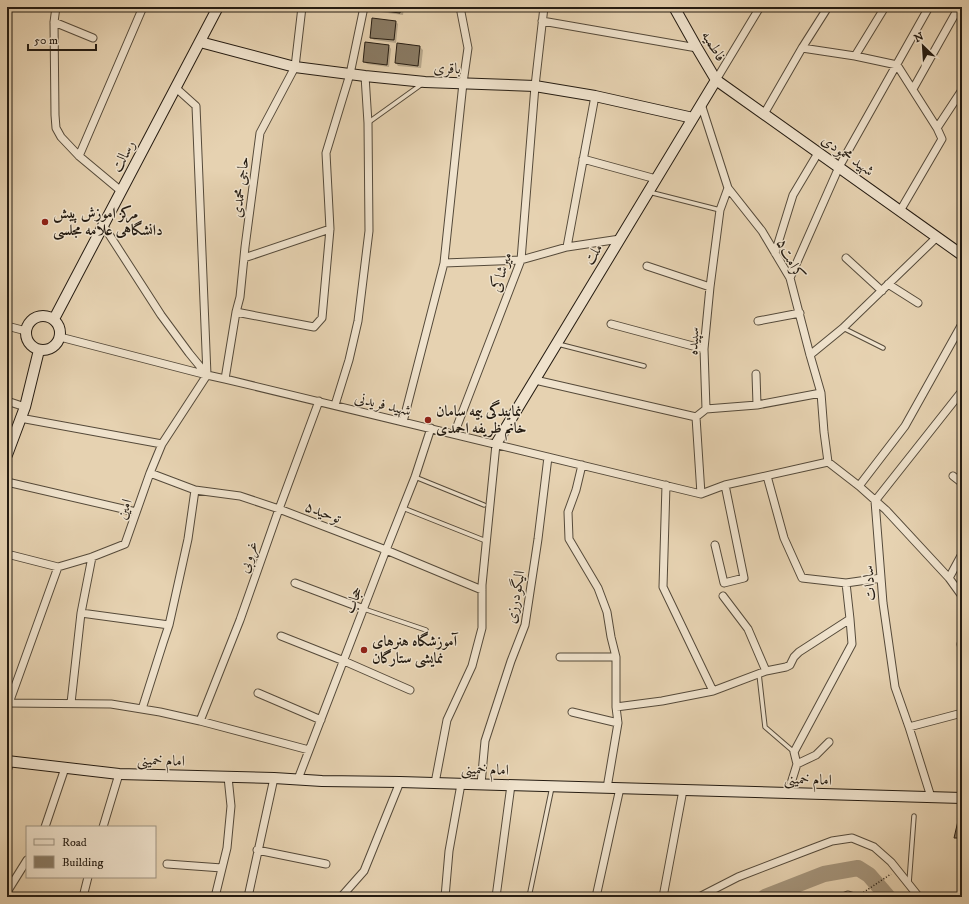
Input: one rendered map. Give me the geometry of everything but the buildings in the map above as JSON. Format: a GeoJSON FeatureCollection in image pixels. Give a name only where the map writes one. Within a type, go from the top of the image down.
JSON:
{"type":"FeatureCollection","features":[{"type":"Feature","properties":{"kind":"street"},"geometry":{"type":"LineString","coordinates":[[56,7],[54,22],[56,128],[61,137],[79,156],[121,191]]}},
{"type":"Feature","properties":{"kind":"street"},"geometry":{"type":"LineString","coordinates":[[79,156],[143,7]]}},
{"type":"Feature","properties":{"kind":"street","name":"رسالت"},"geometry":{"type":"LineString","coordinates":[[54,320],[218,7]]}},
{"type":"Feature","properties":{"kind":"street","name":"حاجی محمدی"},"geometry":{"type":"LineString","coordinates":[[225,379],[236,312],[240,297],[260,133],[295,67],[302,7]]}},
{"type":"Feature","properties":{"kind":"street"},"geometry":{"type":"LineString","coordinates":[[236,312],[314,326],[322,318],[330,229],[326,153],[350,74],[364,7]]}},
{"type":"Feature","properties":{"kind":"street"},"geometry":{"type":"LineString","coordinates":[[403,422],[444,264],[468,48],[460,7]]}},
{"type":"Feature","properties":{"kind":"street","name":"میرشاکی"},"geometry":{"type":"LineString","coordinates":[[454,434],[521,260],[535,86],[544,7]]}},
{"type":"Feature","properties":{"kind":"street","name":"فاطمیه"},"geometry":{"type":"LineString","coordinates":[[674,7],[696,48],[716,80]]}},
{"type":"Feature","properties":{"kind":"street"},"geometry":{"type":"LineString","coordinates":[[716,80],[760,7]]}},
{"type":"Feature","properties":{"kind":"street"},"geometry":{"type":"LineString","coordinates":[[764,114],[802,48],[828,7]]}},
{"type":"Feature","properties":{"kind":"street"},"geometry":{"type":"LineString","coordinates":[[855,56],[885,7]]}},
{"type":"Feature","properties":{"kind":"street"},"geometry":{"type":"LineString","coordinates":[[790,278],[839,167],[929,7]]}},
{"type":"Feature","properties":{"kind":"street"},"geometry":{"type":"LineString","coordinates":[[913,89],[959,7]]}},
{"type":"Feature","properties":{"kind":"street"},"geometry":{"type":"LineString","coordinates":[[542,21],[696,48]]}},
{"type":"Feature","properties":{"kind":"street"},"geometry":{"type":"LineString","coordinates":[[54,22],[93,38]]}},
{"type":"Feature","properties":{"kind":"street","name":"باقری"},"geometry":{"type":"LineString","coordinates":[[200,42],[295,67],[425,82],[535,86],[595,96],[693,118]]}},
{"type":"Feature","properties":{"kind":"street"},"geometry":{"type":"LineString","coordinates":[[802,48],[855,56],[896,65],[937,128],[942,139],[900,211]]}},
{"type":"Feature","properties":{"kind":"street"},"geometry":{"type":"LineString","coordinates":[[335,405],[349,360],[358,321],[369,231],[368,123],[365,76]]}},
{"type":"Feature","properties":{"kind":"street","name":"ملت"},"geometry":{"type":"LineString","coordinates":[[496,444],[716,80]]}},
{"type":"Feature","properties":{"kind":"street","name":"شهید محمودی"},"geometry":{"type":"LineString","coordinates":[[716,80],[962,255]]}},
{"type":"Feature","properties":{"kind":"street"},"geometry":{"type":"LineString","coordinates":[[176,88],[196,106],[207,375]]}},
{"type":"Feature","properties":{"kind":"street"},"geometry":{"type":"LineString","coordinates":[[937,128],[962,90]]}},
{"type":"Feature","properties":{"kind":"street"},"geometry":{"type":"LineString","coordinates":[[566,247],[595,96]]}},
{"type":"Feature","properties":{"kind":"street","name":"کرامت۵"},"geometry":{"type":"LineString","coordinates":[[701,104],[728,188],[762,231],[790,278],[821,394],[828,462]]}},
{"type":"Feature","properties":{"kind":"street"},"geometry":{"type":"LineString","coordinates":[[775,253],[793,195],[818,152]]}},
{"type":"Feature","properties":{"kind":"street"},"geometry":{"type":"LineString","coordinates":[[583,159],[656,179]]}},
{"type":"Feature","properties":{"kind":"street","name":"سپیده"},"geometry":{"type":"LineString","coordinates":[[706,409],[704,349],[710,286],[720,210],[728,188]]}},
{"type":"Feature","properties":{"kind":"street"},"geometry":{"type":"LineString","coordinates":[[103,225],[161,315],[188,353],[207,375]]}},
{"type":"Feature","properties":{"kind":"street"},"geometry":{"type":"LineString","coordinates":[[244,258],[330,229]]}},
{"type":"Feature","properties":{"kind":"street"},"geometry":{"type":"LineString","coordinates":[[810,355],[843,328],[937,237]]}},
{"type":"Feature","properties":{"kind":"street"},"geometry":{"type":"LineString","coordinates":[[444,264],[521,260],[566,247],[620,239]]}},
{"type":"Feature","properties":{"kind":"street"},"geometry":{"type":"LineString","coordinates":[[846,258],[882,291]]}},
{"type":"Feature","properties":{"kind":"street"},"geometry":{"type":"LineString","coordinates":[[647,266],[710,286]]}},
{"type":"Feature","properties":{"kind":"street"},"geometry":{"type":"LineString","coordinates":[[888,284],[918,303]]}},
{"type":"Feature","properties":{"kind":"street"},"geometry":{"type":"LineString","coordinates":[[758,321],[800,313]]}},
{"type":"Feature","properties":{"kind":"street"},"geometry":{"type":"LineString","coordinates":[[42,316],[54,320],[59,327],[60,337],[58,342],[50,349],[45,350],[39,350],[30,345],[27,341],[26,331],[31,320],[42,316]]}},
{"type":"Feature","properties":{"kind":"street"},"geometry":{"type":"LineString","coordinates":[[612,324],[704,349]]}},
{"type":"Feature","properties":{"kind":"street"},"geometry":{"type":"LineString","coordinates":[[859,486],[905,426],[962,324]]}},
{"type":"Feature","properties":{"kind":"street"},"geometry":{"type":"LineString","coordinates":[[7,326],[26,331]]}},
{"type":"Feature","properties":{"kind":"street","name":"شهید فریدنی"},"geometry":{"type":"LineString","coordinates":[[60,337],[207,375],[701,494]]}},
{"type":"Feature","properties":{"kind":"street"},"geometry":{"type":"LineString","coordinates":[[7,455],[25,407],[39,350]]}},
{"type":"Feature","properties":{"kind":"street"},"geometry":{"type":"LineString","coordinates":[[756,374],[757,405]]}},
{"type":"Feature","properties":{"kind":"street","name":"امین"},"geometry":{"type":"LineString","coordinates":[[58,567],[92,557],[126,544],[150,473],[162,444],[207,375]]}},
{"type":"Feature","properties":{"kind":"street"},"geometry":{"type":"LineString","coordinates":[[535,380],[696,417]]}},
{"type":"Feature","properties":{"kind":"street"},"geometry":{"type":"LineString","coordinates":[[875,501],[962,391]]}},
{"type":"Feature","properties":{"kind":"street"},"geometry":{"type":"LineString","coordinates":[[696,417],[706,409],[757,405],[821,394]]}},
{"type":"Feature","properties":{"kind":"street"},"geometry":{"type":"LineString","coordinates":[[7,401],[25,407]]}},
{"type":"Feature","properties":{"kind":"street","name":"غروبی"},"geometry":{"type":"LineString","coordinates":[[200,721],[240,620],[319,401]]}},
{"type":"Feature","properties":{"kind":"street"},"geometry":{"type":"LineString","coordinates":[[696,417],[701,494],[725,485],[828,462],[859,486],[886,510],[949,578],[962,596]]}},
{"type":"Feature","properties":{"kind":"street"},"geometry":{"type":"LineString","coordinates":[[20,418],[162,444]]}},
{"type":"Feature","properties":{"kind":"street","name":"حجاب"},"geometry":{"type":"LineString","coordinates":[[298,780],[415,477],[430,428]]}},
{"type":"Feature","properties":{"kind":"street"},"geometry":{"type":"LineString","coordinates":[[435,783],[447,720],[472,666],[482,628],[482,590],[496,444]]}},
{"type":"Feature","properties":{"kind":"street","name":"الیگودرزی"},"geometry":{"type":"LineString","coordinates":[[481,784],[485,741],[511,661],[526,624],[548,457]]}},
{"type":"Feature","properties":{"kind":"street"},"geometry":{"type":"LineString","coordinates":[[582,465],[576,490],[568,512],[569,538],[598,588],[608,612],[611,637],[616,657],[616,707],[618,723],[607,788]]}},
{"type":"Feature","properties":{"kind":"street","name":"توحید۵"},"geometry":{"type":"LineString","coordinates":[[150,473],[195,490],[240,496],[279,509],[386,550],[482,590]]}},
{"type":"Feature","properties":{"kind":"street"},"geometry":{"type":"LineString","coordinates":[[767,476],[784,538],[802,578],[846,583],[881,578]]}},
{"type":"Feature","properties":{"kind":"street"},"geometry":{"type":"LineString","coordinates":[[953,476],[962,483]]}},
{"type":"Feature","properties":{"kind":"street"},"geometry":{"type":"LineString","coordinates":[[7,482],[136,512]]}},
{"type":"Feature","properties":{"kind":"street"},"geometry":{"type":"LineString","coordinates":[[666,485],[663,587],[713,691]]}},
{"type":"Feature","properties":{"kind":"street"},"geometry":{"type":"LineString","coordinates":[[715,545],[724,583],[744,578],[725,485]]}},
{"type":"Feature","properties":{"kind":"street"},"geometry":{"type":"LineString","coordinates":[[142,709],[169,625],[188,539],[195,490]]}},
{"type":"Feature","properties":{"kind":"street","name":"سادات"},"geometry":{"type":"LineString","coordinates":[[875,501],[881,578],[895,687],[931,797]]}},
{"type":"Feature","properties":{"kind":"street"},"geometry":{"type":"LineString","coordinates":[[7,554],[58,567],[8,703],[111,704],[160,712],[200,721],[310,750]]}},
{"type":"Feature","properties":{"kind":"street"},"geometry":{"type":"LineString","coordinates":[[949,578],[962,554]]}},
{"type":"Feature","properties":{"kind":"street"},"geometry":{"type":"LineString","coordinates":[[71,703],[81,612],[92,557]]}},
{"type":"Feature","properties":{"kind":"street"},"geometry":{"type":"LineString","coordinates":[[295,583],[364,609]]}},
{"type":"Feature","properties":{"kind":"street"},"geometry":{"type":"LineString","coordinates":[[788,793],[797,764],[794,752],[852,644],[846,583]]}},
{"type":"Feature","properties":{"kind":"street"},"geometry":{"type":"LineString","coordinates":[[723,596],[748,629],[766,671]]}},
{"type":"Feature","properties":{"kind":"street"},"geometry":{"type":"LineString","coordinates":[[81,612],[169,625]]}},
{"type":"Feature","properties":{"kind":"street"},"geometry":{"type":"LineString","coordinates":[[616,707],[662,701],[713,691],[766,671],[786,667],[790,665],[794,657],[799,652],[850,619]]}},
{"type":"Feature","properties":{"kind":"street"},"geometry":{"type":"LineString","coordinates":[[281,636],[344,661],[410,690]]}},
{"type":"Feature","properties":{"kind":"street"},"geometry":{"type":"LineString","coordinates":[[962,644],[962,649]]}},
{"type":"Feature","properties":{"kind":"street"},"geometry":{"type":"LineString","coordinates":[[560,657],[616,657]]}},
{"type":"Feature","properties":{"kind":"street"},"geometry":{"type":"LineString","coordinates":[[258,693],[321,720]]}},
{"type":"Feature","properties":{"kind":"street"},"geometry":{"type":"LineString","coordinates":[[572,712],[618,723]]}},
{"type":"Feature","properties":{"kind":"street"},"geometry":{"type":"LineString","coordinates":[[909,727],[962,713]]}},
{"type":"Feature","properties":{"kind":"street"},"geometry":{"type":"LineString","coordinates":[[797,764],[816,756],[828,742]]}},
{"type":"Feature","properties":{"kind":"street","name":"امام خمینی"},"geometry":{"type":"LineString","coordinates":[[8,765],[65,768],[119,774],[274,778],[322,781],[481,784],[962,798]]}},
{"type":"Feature","properties":{"kind":"street"},"geometry":{"type":"LineString","coordinates":[[45,826],[65,768]]}},
{"type":"Feature","properties":{"kind":"street"},"geometry":{"type":"LineString","coordinates":[[103,826],[119,774]]}},
{"type":"Feature","properties":{"kind":"street"},"geometry":{"type":"LineString","coordinates":[[215,897],[227,848],[231,806],[228,777]]}},
{"type":"Feature","properties":{"kind":"street"},"geometry":{"type":"LineString","coordinates":[[248,897],[257,850],[274,778]]}},
{"type":"Feature","properties":{"kind":"street"},"geometry":{"type":"LineString","coordinates":[[341,897],[364,871],[400,782]]}},
{"type":"Feature","properties":{"kind":"street"},"geometry":{"type":"LineString","coordinates":[[446,897],[449,851],[461,784]]}},
{"type":"Feature","properties":{"kind":"street"},"geometry":{"type":"LineString","coordinates":[[496,897],[511,785]]}},
{"type":"Feature","properties":{"kind":"street"},"geometry":{"type":"LineString","coordinates":[[596,897],[620,788]]}},
{"type":"Feature","properties":{"kind":"street"},"geometry":{"type":"LineString","coordinates":[[663,897],[683,790]]}},
{"type":"Feature","properties":{"kind":"street"},"geometry":{"type":"LineString","coordinates":[[699,897],[738,877],[832,841],[852,838],[874,847],[891,862],[919,897]]}},
{"type":"Feature","properties":{"kind":"street"},"geometry":{"type":"LineString","coordinates":[[257,850],[326,864]]}},
{"type":"Feature","properties":{"kind":"street"},"geometry":{"type":"LineString","coordinates":[[7,892],[26,862]]}},
{"type":"Feature","properties":{"kind":"street"},"geometry":{"type":"LineString","coordinates":[[167,864],[222,868]]}},
{"type":"Feature","properties":{"kind":"street"},"geometry":{"type":"LineString","coordinates":[[83,897],[88,878]]}},
{"type":"Feature","properties":{"kind":"street"},"geometry":{"type":"LineString","coordinates":[[7,895],[12,897]]}},
{"type":"Feature","properties":{"kind":"street"},"geometry":{"type":"LineString","coordinates":[[843,897],[848,895],[855,897]]}},
{"type":"Feature","properties":{"kind":"lane"},"geometry":{"type":"LineString","coordinates":[[368,123],[425,82]]}},
{"type":"Feature","properties":{"kind":"lane"},"geometry":{"type":"LineString","coordinates":[[648,192],[720,210]]}},
{"type":"Feature","properties":{"kind":"lane"},"geometry":{"type":"LineString","coordinates":[[843,328],[882,348]]}},
{"type":"Feature","properties":{"kind":"lane"},"geometry":{"type":"LineString","coordinates":[[557,344],[644,366]]}},
{"type":"Feature","properties":{"kind":"lane"},"geometry":{"type":"LineString","coordinates":[[415,477],[484,504]]}},
{"type":"Feature","properties":{"kind":"lane"},"geometry":{"type":"LineString","coordinates":[[403,508],[486,541]]}},
{"type":"Feature","properties":{"kind":"lane"},"geometry":{"type":"LineString","coordinates":[[364,609],[426,630]]}},
{"type":"Feature","properties":{"kind":"lane"},"geometry":{"type":"LineString","coordinates":[[759,674],[765,727],[794,752]]}},
{"type":"Feature","properties":{"kind":"lane"},"geometry":{"type":"LineString","coordinates":[[529,897],[552,786]]}},
{"type":"Feature","properties":{"kind":"lane"},"geometry":{"type":"LineString","coordinates":[[909,886],[914,816]]}},
{"type":"Feature","properties":{"kind":"path"},"geometry":{"type":"LineString","coordinates":[[855,897],[897,870]]}},
{"type":"Feature","properties":{"kind":"waterway"},"geometry":{"type":"LineString","coordinates":[[765,897],[824,874],[858,868],[869,875],[888,897]]}},
{"type":"Feature","properties":{"kind":"place","name":"مرکز اموزش پیش دانشگاهی علامه مجلسی"},"geometry":{"type":"Point","coordinates":[45,222]}},
{"type":"Feature","properties":{"kind":"place","name":"نمایندگی بیمه سامان خانم ظریفه احمدی"},"geometry":{"type":"Point","coordinates":[428,420]}},
{"type":"Feature","properties":{"kind":"place","name":"آموزشگاه هنرهای نمایشی ستارگان"},"geometry":{"type":"Point","coordinates":[364,650]}}]}
